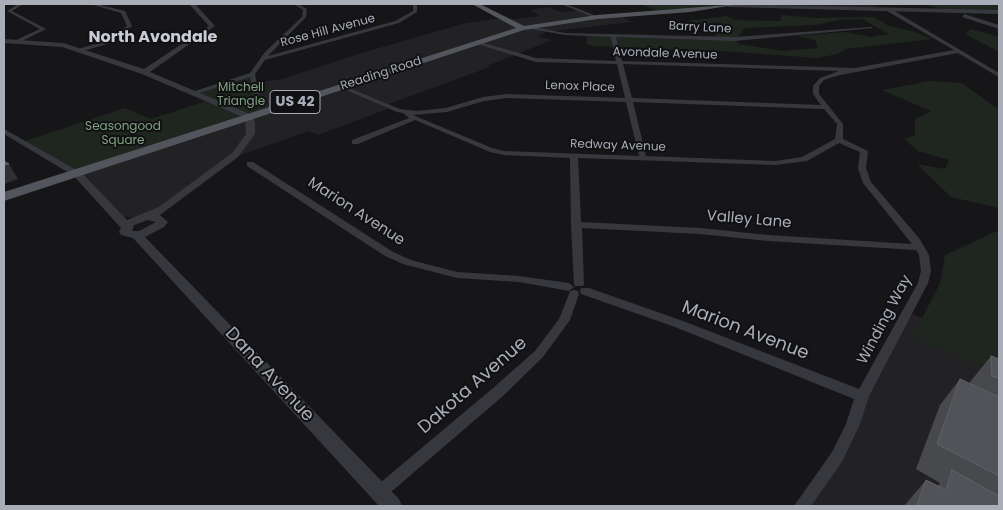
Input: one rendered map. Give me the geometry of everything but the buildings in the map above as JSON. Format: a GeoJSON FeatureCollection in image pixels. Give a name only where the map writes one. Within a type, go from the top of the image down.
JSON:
{"type":"FeatureCollection","features":[{"type":"Feature","properties":{"kind":"main road"},"geometry":{"type":"LineString","coordinates":[[475,4],[525,28]]}},
{"type":"Feature","properties":{"kind":"main road","name":"Reading Road"},"geometry":{"type":"LineString","coordinates":[[4,197],[525,28],[597,17],[738,4]]}},
{"type":"Feature","properties":{"kind":"street"},"geometry":{"type":"LineString","coordinates":[[15,4],[21,4]]}},
{"type":"Feature","properties":{"kind":"street"},"geometry":{"type":"LineString","coordinates":[[18,41],[44,29],[9,11],[21,4]]}},
{"type":"Feature","properties":{"kind":"street"},"geometry":{"type":"LineString","coordinates":[[80,50],[105,43],[130,26],[123,12],[92,4]]}},
{"type":"Feature","properties":{"kind":"street"},"geometry":{"type":"LineString","coordinates":[[145,72],[212,26],[192,4]]}},
{"type":"Feature","properties":{"kind":"street"},"geometry":{"type":"LineString","coordinates":[[194,93],[252,74],[267,53],[304,17],[304,10],[296,4]]}},
{"type":"Feature","properties":{"kind":"street","name":"Rose Hill Avenue"},"geometry":{"type":"LineString","coordinates":[[265,58],[397,22],[414,12],[415,4]]}},
{"type":"Feature","properties":{"kind":"street"},"geometry":{"type":"LineString","coordinates":[[563,4],[597,17]]}},
{"type":"Feature","properties":{"kind":"street"},"geometry":{"type":"LineString","coordinates":[[924,4],[966,14],[999,27]]}},
{"type":"Feature","properties":{"kind":"street"},"geometry":{"type":"LineString","coordinates":[[729,6],[948,11]]}},
{"type":"Feature","properties":{"kind":"street"},"geometry":{"type":"LineString","coordinates":[[889,10],[999,75]]}},
{"type":"Feature","properties":{"kind":"street"},"geometry":{"type":"LineString","coordinates":[[966,14],[998,12]]}},
{"type":"Feature","properties":{"kind":"street","name":"Barry Lane"},"geometry":{"type":"LineString","coordinates":[[525,28],[556,34],[755,39],[785,34],[871,28]]}},
{"type":"Feature","properties":{"kind":"street"},"geometry":{"type":"LineString","coordinates":[[613,36],[643,158]]}},
{"type":"Feature","properties":{"kind":"street"},"geometry":{"type":"LineString","coordinates":[[4,41],[58,44],[80,50],[145,72],[249,117],[252,123],[250,134],[241,149],[161,213],[143,218],[126,226],[77,174],[4,132]]}},
{"type":"Feature","properties":{"kind":"street","name":"Avondale Avenue"},"geometry":{"type":"LineString","coordinates":[[477,43],[536,60],[855,70]]}},
{"type":"Feature","properties":{"kind":"street"},"geometry":{"type":"LineString","coordinates":[[839,140],[840,124],[824,107],[816,94],[818,82],[832,74],[959,52]]}},
{"type":"Feature","properties":{"kind":"street"},"geometry":{"type":"LineString","coordinates":[[252,74],[260,105]]}},
{"type":"Feature","properties":{"kind":"street","name":"Lenox Place"},"geometry":{"type":"LineString","coordinates":[[342,87],[399,111],[438,112],[458,108],[483,99],[507,96],[824,107]]}},
{"type":"Feature","properties":{"kind":"street","name":"Redway Avenue"},"geometry":{"type":"LineString","coordinates":[[399,111],[497,152],[781,163],[804,159],[839,140]]}},
{"type":"Feature","properties":{"kind":"street"},"geometry":{"type":"LineString","coordinates":[[355,142],[415,118]]}},
{"type":"Feature","properties":{"kind":"street","name":"Winding Way"},"geometry":{"type":"LineString","coordinates":[[802,506],[837,457],[853,424],[862,396],[923,282],[926,263],[919,247],[867,182],[862,168],[864,151],[839,140]]}},
{"type":"Feature","properties":{"kind":"street","name":"Dakota Avenue"},"geometry":{"type":"LineString","coordinates":[[386,499],[540,354],[564,320],[577,289],[574,156]]}},
{"type":"Feature","properties":{"kind":"street","name":"Marion Avenue"},"geometry":{"type":"LineString","coordinates":[[250,164],[389,254],[407,262],[457,275],[519,279],[577,289],[679,324],[862,396]]}},
{"type":"Feature","properties":{"kind":"street"},"geometry":{"type":"LineString","coordinates":[[145,237],[162,222],[161,213]]}},
{"type":"Feature","properties":{"kind":"street"},"geometry":{"type":"LineString","coordinates":[[118,216],[143,218]]}},
{"type":"Feature","properties":{"kind":"street","name":"Valley Lane"},"geometry":{"type":"LineString","coordinates":[[576,225],[700,230],[768,238],[919,247]]}},
{"type":"Feature","properties":{"kind":"street","name":"Dana Avenue"},"geometry":{"type":"LineString","coordinates":[[126,226],[124,232],[145,237],[386,499]]}},
{"type":"Feature","properties":{"kind":"shaded area"},"geometry":{"type":"Polygon","coordinates":[[[875,4],[878,8],[745,5],[875,4]]]}},
{"type":"Feature","properties":{"kind":"shaded area"},"geometry":{"type":"Polygon","coordinates":[[[547,7],[561,12],[579,10],[597,17],[619,14],[632,22],[546,32],[538,36],[552,40],[487,66],[490,67],[386,105],[390,108],[318,135],[309,131],[232,158],[163,209],[139,218],[118,216],[77,174],[255,83],[282,79],[365,52],[466,23],[540,16],[530,10],[547,7]]]}},
{"type":"Feature","properties":{"kind":"shaded area"},"geometry":{"type":"Polygon","coordinates":[[[907,312],[999,346],[999,506],[802,506],[815,492],[907,312]]]}},
{"type":"Feature","properties":{"kind":"green space"},"geometry":{"type":"Polygon","coordinates":[[[640,4],[738,4],[662,12],[640,4]]]}},
{"type":"Feature","properties":{"kind":"green space"},"geometry":{"type":"Polygon","coordinates":[[[924,4],[999,4],[999,12],[948,11],[924,4]]]}},
{"type":"Feature","properties":{"kind":"green space"},"geometry":{"type":"Polygon","coordinates":[[[781,15],[817,18],[874,17],[889,26],[916,32],[932,39],[846,49],[837,54],[818,58],[721,51],[595,46],[587,44],[587,36],[703,40],[716,35],[717,29],[686,21],[727,16],[735,20],[781,21],[781,15]],[[862,19],[839,20],[815,25],[745,28],[736,39],[738,44],[784,51],[818,48],[815,40],[798,36],[845,32],[871,37],[889,34],[862,19]]]}},
{"type":"Feature","properties":{"kind":"green space"},"geometry":{"type":"Polygon","coordinates":[[[971,29],[999,37],[999,52],[965,34],[971,29]]]}},
{"type":"Feature","properties":{"kind":"green space","name":"Seasongood Square"},"geometry":{"type":"Polygon","coordinates":[[[252,74],[259,105],[249,117],[77,174],[22,142],[125,108],[151,119],[209,100],[194,93],[252,74]]]}},
{"type":"Feature","properties":{"kind":"green space"},"geometry":{"type":"Polygon","coordinates":[[[930,81],[962,83],[999,110],[999,208],[951,197],[917,164],[945,169],[949,160],[918,151],[904,139],[915,135],[915,119],[931,111],[882,90],[930,81]]]}},
{"type":"Feature","properties":{"kind":"green space"},"geometry":{"type":"Polygon","coordinates":[[[999,230],[999,372],[912,338],[940,283],[945,255],[999,230]]]}},
{"type":"Feature","properties":{"kind":"district","name":"North Avondale"},"geometry":{"type":"Point","coordinates":[153,38]}},
{"type":"Feature","properties":{"kind":"park label","name":"Mitchell Triangle"},"geometry":{"type":"Point","coordinates":[241,95]}}]}
